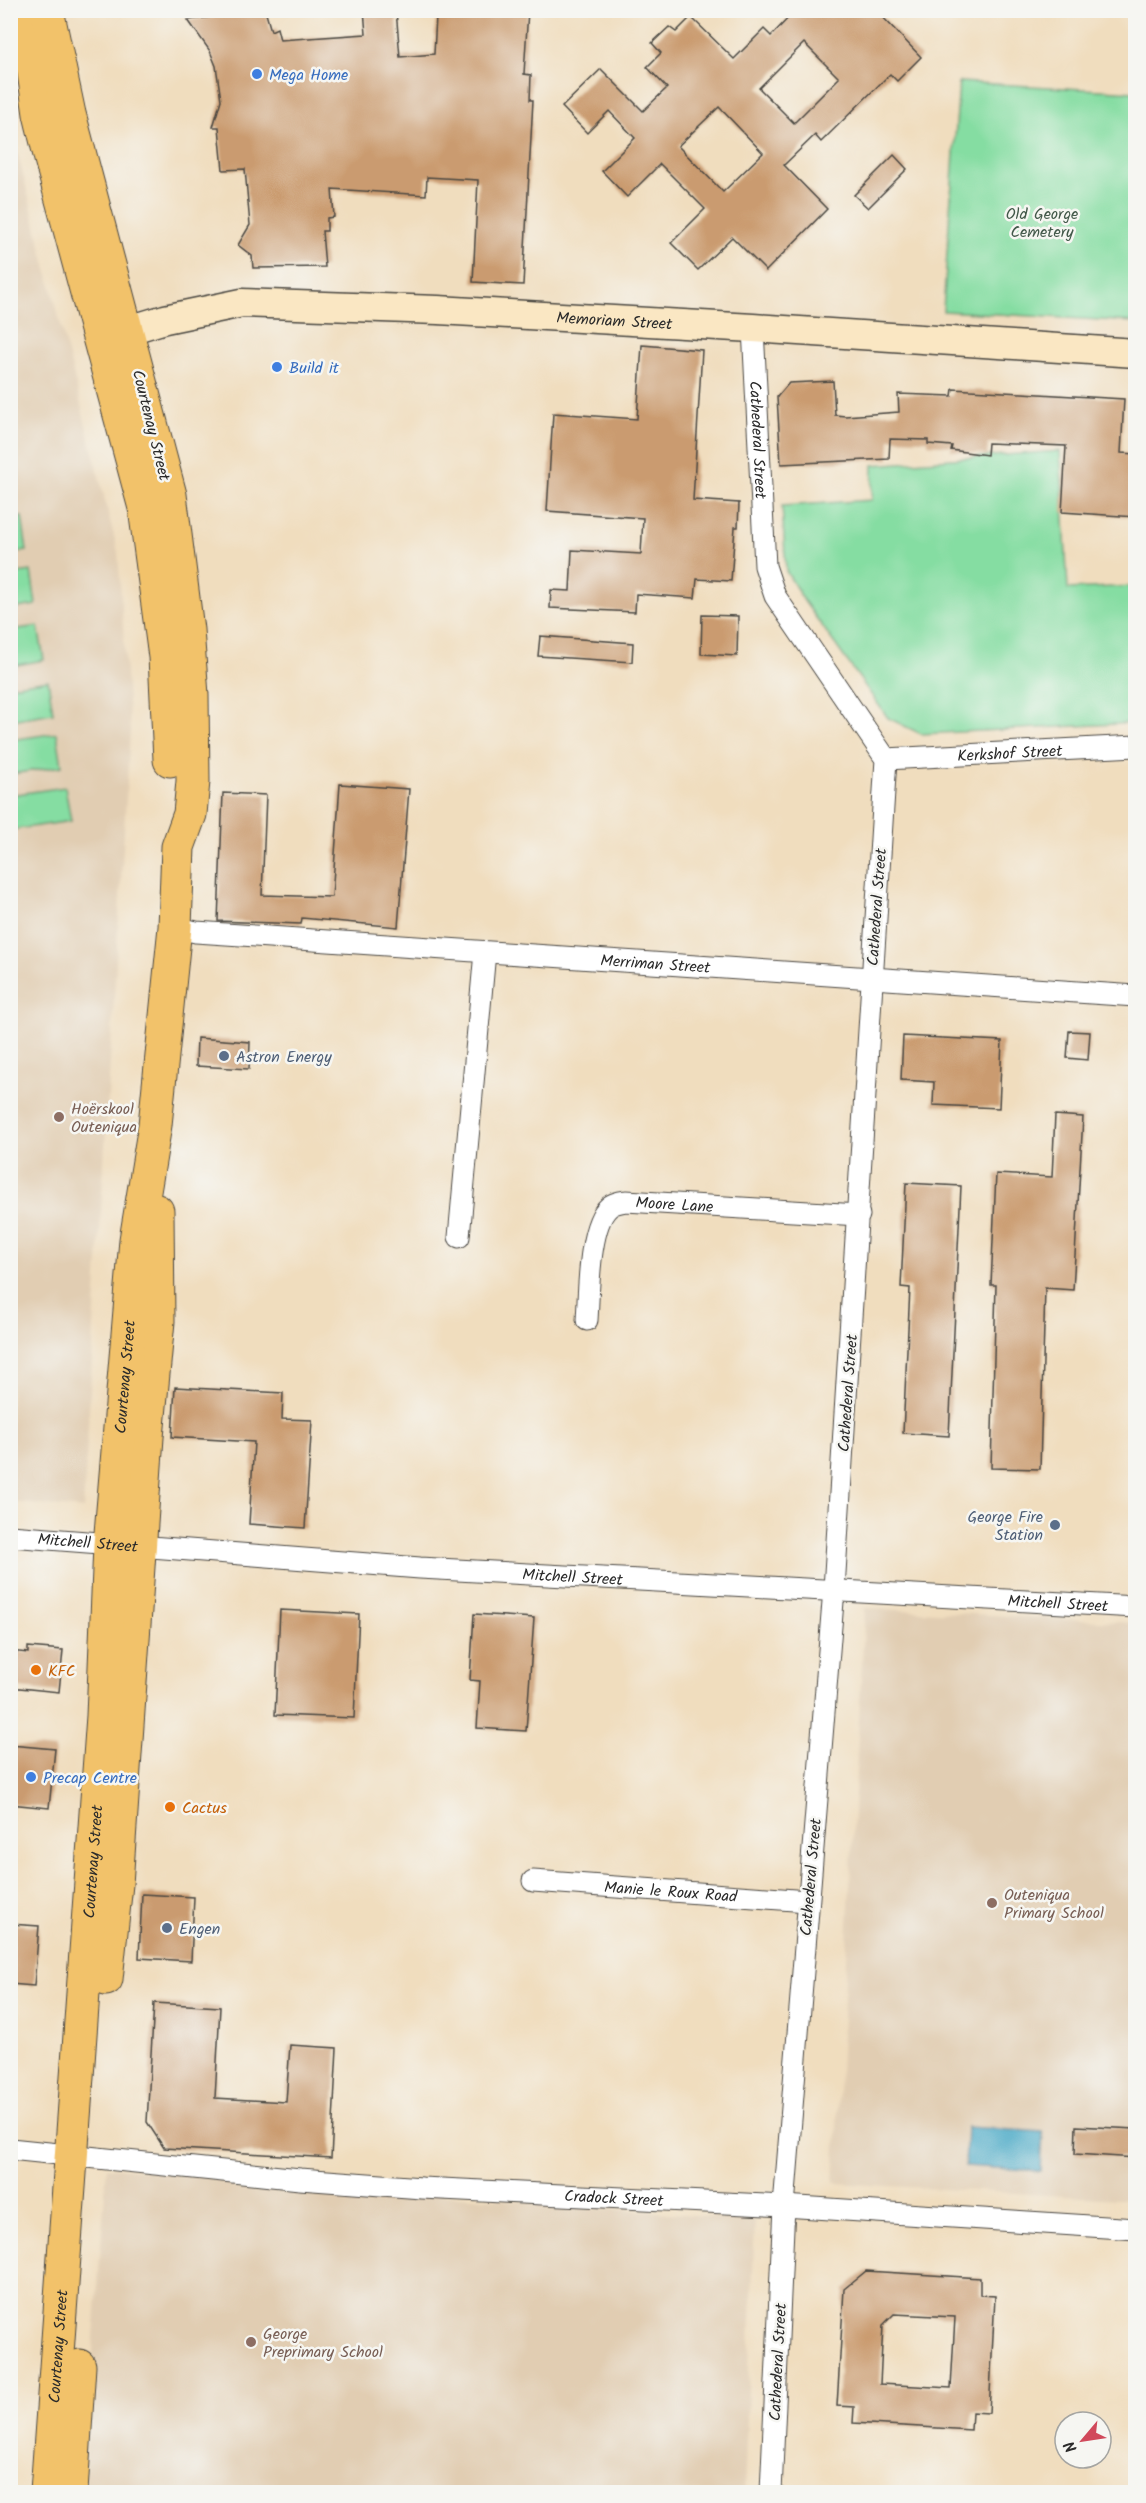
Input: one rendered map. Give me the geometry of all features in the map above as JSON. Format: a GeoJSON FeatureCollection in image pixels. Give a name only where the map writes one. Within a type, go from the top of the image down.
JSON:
{"type":"FeatureCollection","features":[{"type":"Feature","properties":{"kind":"highway","name":"Courtenay Street"},"geometry":{"type":"LineString","coordinates":[[25,10],[40,114],[51,159],[113,335]]}},
{"type":"Feature","properties":{"kind":"highway","name":"Courtenay Street"},"geometry":{"type":"LineString","coordinates":[[48,10],[113,335],[152,548],[168,698],[170,820],[178,847],[175,927],[155,1125],[158,1321],[124,1545],[103,1716],[81,2158],[71,2493]]}},
{"type":"Feature","properties":{"kind":"highway","name":"Courtenay Street"},"geometry":{"type":"LineString","coordinates":[[47,2493],[81,2158]]}},
{"type":"Feature","properties":{"kind":"street","name":"Memoriam Street"},"geometry":{"type":"LineString","coordinates":[[113,335],[165,319],[242,303],[438,310],[1136,352]]}},
{"type":"Feature","properties":{"kind":"street","name":"Cathederal Street"},"geometry":{"type":"LineString","coordinates":[[753,328],[765,566],[775,596],[886,759],[870,980],[859,1215],[834,1589],[784,2206],[771,2493]]}},
{"type":"Feature","properties":{"kind":"street","name":"Kerkshof Street"},"geometry":{"type":"LineString","coordinates":[[886,759],[1136,746]]}},
{"type":"Feature","properties":{"kind":"street","name":"Merriman Street"},"geometry":{"type":"LineString","coordinates":[[175,927],[196,932],[870,980],[1136,996]]}},
{"type":"Feature","properties":{"kind":"street"},"geometry":{"type":"LineString","coordinates":[[459,1237],[485,952]]}},
{"type":"Feature","properties":{"kind":"street","name":"Moore Lane"},"geometry":{"type":"LineString","coordinates":[[587,1320],[595,1233],[608,1208],[616,1203],[626,1201],[859,1215]]}},
{"type":"Feature","properties":{"kind":"street","name":"Mitchell Street"},"geometry":{"type":"LineString","coordinates":[[10,1536],[420,1568],[1136,1607]]}},
{"type":"Feature","properties":{"kind":"street","name":"Manie le Roux Road"},"geometry":{"type":"LineString","coordinates":[[533,1881],[808,1901]]}},
{"type":"Feature","properties":{"kind":"street","name":"Cradock Street"},"geometry":{"type":"LineString","coordinates":[[10,2150],[434,2189],[784,2206],[1136,2229]]}},
{"type":"Feature","properties":{"kind":"shaded area","name":"Hoërskool Outeniqua"},"geometry":{"type":"Polygon","coordinates":[[[10,123],[118,552],[130,732],[83,1509],[11,1502],[10,123]]]}},
{"type":"Feature","properties":{"kind":"shaded area","name":"Outeniqua Primary School"},"geometry":{"type":"Polygon","coordinates":[[[865,1608],[1135,1623],[1135,2200],[834,2183],[865,1608]]]}},
{"type":"Feature","properties":{"kind":"shaded area"},"geometry":{"type":"Polygon","coordinates":[[[107,2167],[755,2220],[744,2492],[82,2492],[107,2167]]]}},
{"type":"Feature","properties":{"kind":"green space","name":"Old George Cemetery"},"geometry":{"type":"Polygon","coordinates":[[[959,82],[1135,92],[1135,322],[943,311],[959,82]]]}},
{"type":"Feature","properties":{"kind":"green space"},"geometry":{"type":"Polygon","coordinates":[[[1060,451],[1068,589],[1135,586],[1135,723],[921,734],[888,718],[804,601],[786,571],[782,506],[872,500],[873,465],[1060,451]]]}},
{"type":"Feature","properties":{"kind":"green space"},"geometry":{"type":"Polygon","coordinates":[[[22,517],[27,551],[11,553],[11,519],[22,517]]]}},
{"type":"Feature","properties":{"kind":"green space"},"geometry":{"type":"Polygon","coordinates":[[[31,571],[36,605],[11,609],[11,574],[31,571]]]}},
{"type":"Feature","properties":{"kind":"green space"},"geometry":{"type":"Polygon","coordinates":[[[38,626],[44,660],[11,666],[11,630],[38,626]]]}},
{"type":"Feature","properties":{"kind":"green space"},"geometry":{"type":"Polygon","coordinates":[[[48,680],[53,713],[11,720],[11,686],[48,680]]]}},
{"type":"Feature","properties":{"kind":"green space"},"geometry":{"type":"Polygon","coordinates":[[[57,733],[62,766],[11,774],[11,740],[57,733]]]}},
{"type":"Feature","properties":{"kind":"green space"},"geometry":{"type":"Polygon","coordinates":[[[65,787],[71,821],[11,830],[11,795],[65,787]]]}},
{"type":"Feature","properties":{"kind":"water"},"geometry":{"type":"Polygon","coordinates":[[[967,2127],[1043,2132],[1041,2171],[965,2166],[967,2127]]]}},
{"type":"Feature","properties":{"kind":"building"},"geometry":{"type":"Polygon","coordinates":[[[218,10],[265,10],[271,31],[277,28],[280,40],[366,34],[364,10],[396,10],[400,57],[434,54],[436,16],[455,18],[455,10],[528,10],[524,74],[531,75],[530,100],[533,100],[523,285],[473,282],[478,180],[427,177],[426,195],[332,189],[334,217],[327,218],[327,231],[322,231],[325,267],[253,268],[252,256],[238,245],[250,225],[245,169],[223,170],[219,127],[213,127],[221,100],[216,66],[210,51],[188,20],[213,17],[218,10]]]}},
{"type":"Feature","properties":{"kind":"building"},"geometry":{"type":"Polygon","coordinates":[[[796,10],[876,10],[921,57],[897,81],[890,74],[821,142],[815,135],[784,165],[827,209],[766,271],[732,237],[698,270],[671,243],[705,209],[660,164],[627,197],[602,171],[635,138],[609,111],[587,133],[562,107],[601,69],[643,111],[667,88],[647,67],[661,53],[652,43],[669,27],[676,32],[691,17],[734,59],[764,29],[771,36],[796,10]],[[804,43],[759,88],[794,123],[839,78],[804,43]],[[719,107],[678,146],[723,192],[763,153],[719,107]]]}},
{"type":"Feature","properties":{"kind":"building"},"geometry":{"type":"Polygon","coordinates":[[[894,155],[907,169],[868,208],[854,195],[894,155]]]}},
{"type":"Feature","properties":{"kind":"building"},"geometry":{"type":"Polygon","coordinates":[[[642,345],[702,350],[693,500],[739,503],[731,581],[697,579],[695,598],[636,594],[635,612],[550,608],[551,590],[570,591],[572,550],[641,554],[643,518],[547,511],[553,413],[637,419],[642,345]]]}},
{"type":"Feature","properties":{"kind":"building"},"geometry":{"type":"Polygon","coordinates":[[[833,381],[835,415],[845,416],[899,412],[898,394],[952,396],[953,389],[1124,399],[1121,453],[1136,454],[1136,517],[1062,512],[1066,446],[988,443],[987,455],[951,450],[952,446],[928,444],[928,440],[890,439],[889,459],[781,464],[777,397],[789,383],[833,381]]]}},
{"type":"Feature","properties":{"kind":"building"},"geometry":{"type":"Polygon","coordinates":[[[702,615],[738,616],[737,656],[701,654],[702,615]]]}},
{"type":"Feature","properties":{"kind":"building"},"geometry":{"type":"Polygon","coordinates":[[[540,636],[633,643],[632,662],[538,656],[540,636]]]}},
{"type":"Feature","properties":{"kind":"building"},"geometry":{"type":"Polygon","coordinates":[[[340,784],[409,789],[398,927],[302,918],[301,924],[218,921],[223,793],[266,795],[262,895],[332,897],[340,784]]]}},
{"type":"Feature","properties":{"kind":"building"},"geometry":{"type":"Polygon","coordinates":[[[1069,1031],[1090,1032],[1088,1060],[1067,1058],[1069,1031]]]}},
{"type":"Feature","properties":{"kind":"building"},"geometry":{"type":"Polygon","coordinates":[[[903,1036],[1002,1041],[999,1108],[933,1105],[934,1082],[901,1080],[903,1036]]]}},
{"type":"Feature","properties":{"kind":"building"},"geometry":{"type":"Polygon","coordinates":[[[197,1038],[250,1042],[249,1069],[196,1066],[197,1038]]]}},
{"type":"Feature","properties":{"kind":"building"},"geometry":{"type":"Polygon","coordinates":[[[1055,1115],[1083,1117],[1073,1290],[1045,1288],[1040,1469],[991,1468],[996,1285],[991,1285],[996,1174],[1052,1177],[1055,1115]]]}},
{"type":"Feature","properties":{"kind":"building"},"geometry":{"type":"Polygon","coordinates":[[[906,1183],[961,1186],[949,1436],[903,1433],[910,1288],[901,1287],[906,1183]]]}},
{"type":"Feature","properties":{"kind":"building"},"geometry":{"type":"Polygon","coordinates":[[[175,1387],[283,1393],[282,1419],[312,1420],[305,1528],[249,1524],[254,1442],[172,1437],[175,1387]]]}},
{"type":"Feature","properties":{"kind":"building"},"geometry":{"type":"Polygon","coordinates":[[[280,1610],[359,1614],[354,1718],[275,1715],[280,1610]]]}},
{"type":"Feature","properties":{"kind":"building"},"geometry":{"type":"Polygon","coordinates":[[[474,1614],[534,1618],[526,1731],[477,1728],[480,1681],[470,1680],[474,1614]]]}},
{"type":"Feature","properties":{"kind":"building","name":"KFC"},"geometry":{"type":"Polygon","coordinates":[[[28,1647],[63,1650],[59,1692],[10,1687],[10,1651],[28,1653],[28,1647]]]}},
{"type":"Feature","properties":{"kind":"building","name":"Precap Centre"},"geometry":{"type":"Polygon","coordinates":[[[10,1745],[55,1749],[49,1808],[10,1804],[10,1745]]]}},
{"type":"Feature","properties":{"kind":"building","name":"Engen"},"geometry":{"type":"Polygon","coordinates":[[[142,1894],[194,1897],[191,1961],[139,1958],[142,1894]]]}},
{"type":"Feature","properties":{"kind":"building"},"geometry":{"type":"Polygon","coordinates":[[[10,1924],[39,1926],[34,1986],[10,1984],[10,1924]]]}},
{"type":"Feature","properties":{"kind":"building"},"geometry":{"type":"Polygon","coordinates":[[[154,2003],[220,2007],[215,2098],[286,2102],[290,2045],[337,2048],[331,2158],[164,2148],[147,2122],[154,2003]]]}},
{"type":"Feature","properties":{"kind":"building"},"geometry":{"type":"Polygon","coordinates":[[[1076,2126],[1136,2129],[1136,2158],[1075,2154],[1076,2126]]]}},
{"type":"Feature","properties":{"kind":"building"},"geometry":{"type":"Polygon","coordinates":[[[866,2271],[980,2278],[980,2295],[995,2296],[989,2413],[972,2412],[971,2430],[853,2423],[854,2407],[837,2406],[844,2289],[866,2271]],[[894,2314],[883,2325],[880,2384],[951,2388],[955,2317],[894,2314]]]}},
{"type":"Feature","properties":{"kind":"place","name":"Mega Home"},"geometry":{"type":"Point","coordinates":[257,74]}},
{"type":"Feature","properties":{"kind":"place","name":"Build it"},"geometry":{"type":"Point","coordinates":[277,367]}},
{"type":"Feature","properties":{"kind":"place","name":"Astron Energy"},"geometry":{"type":"Point","coordinates":[224,1056]}},
{"type":"Feature","properties":{"kind":"place","name":"Hoërskool Outeniqua"},"geometry":{"type":"Point","coordinates":[59,1117]}},
{"type":"Feature","properties":{"kind":"place","name":"George Fire Station"},"geometry":{"type":"Point","coordinates":[1055,1525]}},
{"type":"Feature","properties":{"kind":"place","name":"KFC"},"geometry":{"type":"Point","coordinates":[36,1670]}},
{"type":"Feature","properties":{"kind":"place","name":"Precap Centre"},"geometry":{"type":"Point","coordinates":[31,1777]}},
{"type":"Feature","properties":{"kind":"place","name":"Cactus"},"geometry":{"type":"Point","coordinates":[170,1807]}},
{"type":"Feature","properties":{"kind":"place","name":"Outeniqua Primary School"},"geometry":{"type":"Point","coordinates":[992,1903]}},
{"type":"Feature","properties":{"kind":"place","name":"Engen"},"geometry":{"type":"Point","coordinates":[167,1928]}},
{"type":"Feature","properties":{"kind":"place","name":"George Preprimary School"},"geometry":{"type":"Point","coordinates":[251,2342]}}]}
